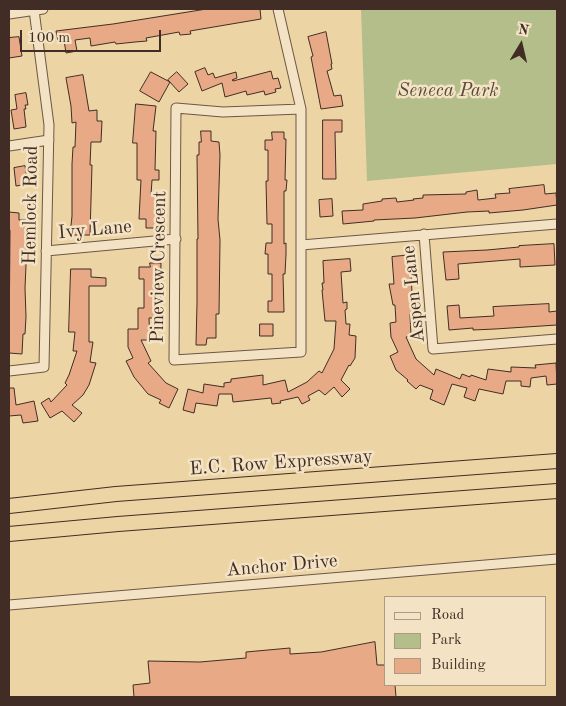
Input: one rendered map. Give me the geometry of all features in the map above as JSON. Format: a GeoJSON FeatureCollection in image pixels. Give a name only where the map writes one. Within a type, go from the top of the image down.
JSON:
{"type":"FeatureCollection","features":[{"type":"Feature","properties":{"kind":"highway","name":"E.C. Row Expressway"},"geometry":{"type":"LineString","coordinates":[[9,506],[116,494],[557,461]]}},
{"type":"Feature","properties":{"kind":"highway"},"geometry":{"type":"LineString","coordinates":[[9,534],[557,491]]}},
{"type":"Feature","properties":{"kind":"street"},"geometry":{"type":"LineString","coordinates":[[9,14],[38,9]]}},
{"type":"Feature","properties":{"kind":"street","name":"Hemlock Road"},"geometry":{"type":"LineString","coordinates":[[9,371],[44,368],[49,125],[38,9]]}},
{"type":"Feature","properties":{"kind":"street","name":"Pineview Crescent"},"geometry":{"type":"LineString","coordinates":[[278,9],[301,109],[301,352],[174,360],[176,108],[223,112],[301,109]]}},
{"type":"Feature","properties":{"kind":"street"},"geometry":{"type":"LineString","coordinates":[[9,146],[49,140]]}},
{"type":"Feature","properties":{"kind":"street","name":"Aspen Lane"},"geometry":{"type":"LineString","coordinates":[[301,244],[557,224]]}},
{"type":"Feature","properties":{"kind":"street","name":"Aspen Lane"},"geometry":{"type":"LineString","coordinates":[[424,234],[433,349],[557,339]]}},
{"type":"Feature","properties":{"kind":"street","name":"Ivy Lane"},"geometry":{"type":"LineString","coordinates":[[46,251],[176,239]]}},
{"type":"Feature","properties":{"kind":"street","name":"Anchor Drive"},"geometry":{"type":"LineString","coordinates":[[9,604],[557,559]]}},
{"type":"Feature","properties":{"kind":"green space","name":"Seneca Park"},"geometry":{"type":"Polygon","coordinates":[[[361,9],[557,9],[557,164],[367,181],[361,9]]]}},
{"type":"Feature","properties":{"kind":"building"},"geometry":{"type":"Polygon","coordinates":[[[207,9],[260,9],[261,19],[190,31],[191,34],[180,35],[179,32],[146,38],[147,41],[116,44],[115,42],[91,46],[90,38],[75,40],[77,51],[66,53],[64,40],[58,41],[56,31],[113,24],[207,9]]]}},
{"type":"Feature","properties":{"kind":"building"},"geometry":{"type":"Polygon","coordinates":[[[326,32],[332,64],[332,69],[327,71],[334,96],[341,95],[343,106],[321,109],[311,57],[313,56],[308,37],[326,32]]]}},
{"type":"Feature","properties":{"kind":"building"},"geometry":{"type":"Polygon","coordinates":[[[19,37],[22,56],[9,58],[9,38],[19,37]]]}},
{"type":"Feature","properties":{"kind":"building"},"geometry":{"type":"Polygon","coordinates":[[[205,68],[208,75],[213,73],[215,78],[236,72],[237,78],[233,81],[271,71],[273,79],[278,78],[281,88],[275,89],[276,92],[265,95],[264,91],[247,95],[246,91],[225,97],[222,83],[202,91],[195,72],[205,68]]]}},
{"type":"Feature","properties":{"kind":"building"},"geometry":{"type":"Polygon","coordinates":[[[151,72],[170,82],[159,102],[140,91],[151,72]]]}},
{"type":"Feature","properties":{"kind":"building"},"geometry":{"type":"Polygon","coordinates":[[[177,72],[188,84],[179,92],[168,80],[177,72]]]}},
{"type":"Feature","properties":{"kind":"building"},"geometry":{"type":"Polygon","coordinates":[[[83,75],[89,111],[97,110],[97,121],[102,121],[101,142],[91,142],[90,235],[70,235],[72,164],[76,122],[72,123],[66,78],[83,75]]]}},
{"type":"Feature","properties":{"kind":"building"},"geometry":{"type":"Polygon","coordinates":[[[26,93],[28,105],[25,105],[26,109],[24,109],[26,127],[14,129],[11,110],[17,109],[15,95],[26,93]]]}},
{"type":"Feature","properties":{"kind":"building"},"geometry":{"type":"Polygon","coordinates":[[[136,104],[156,106],[153,131],[156,131],[155,170],[159,170],[159,180],[152,180],[151,195],[160,195],[161,219],[156,219],[156,228],[146,228],[146,219],[139,219],[141,180],[137,180],[137,143],[133,143],[136,104]]]}},
{"type":"Feature","properties":{"kind":"building"},"geometry":{"type":"Polygon","coordinates":[[[323,120],[342,120],[342,132],[335,132],[336,179],[323,179],[323,120]]]}},
{"type":"Feature","properties":{"kind":"building"},"geometry":{"type":"Polygon","coordinates":[[[201,131],[211,131],[211,141],[219,142],[219,314],[216,314],[216,338],[207,338],[206,345],[196,345],[197,155],[199,155],[201,131]]]}},
{"type":"Feature","properties":{"kind":"building"},"geometry":{"type":"Polygon","coordinates":[[[272,132],[284,132],[284,139],[286,139],[284,312],[268,312],[268,301],[272,301],[272,274],[268,274],[268,254],[265,254],[266,243],[272,243],[272,224],[267,224],[266,181],[268,181],[268,150],[265,150],[265,140],[272,140],[272,132]]]}},
{"type":"Feature","properties":{"kind":"building"},"geometry":{"type":"Polygon","coordinates":[[[25,166],[28,184],[16,186],[14,168],[25,166]]]}},
{"type":"Feature","properties":{"kind":"building"},"geometry":{"type":"Polygon","coordinates":[[[544,185],[545,194],[556,193],[557,205],[523,210],[489,213],[489,211],[467,212],[343,224],[342,211],[363,210],[363,204],[382,201],[382,199],[396,198],[397,202],[423,198],[423,195],[466,194],[466,192],[477,190],[478,200],[496,198],[495,194],[510,193],[509,189],[544,185]]]}},
{"type":"Feature","properties":{"kind":"building"},"geometry":{"type":"Polygon","coordinates":[[[332,199],[333,216],[320,217],[319,200],[332,199]]]}},
{"type":"Feature","properties":{"kind":"building"},"geometry":{"type":"Polygon","coordinates":[[[9,212],[19,213],[19,220],[28,220],[25,288],[26,317],[22,354],[9,353],[9,212]]]}},
{"type":"Feature","properties":{"kind":"building"},"geometry":{"type":"Polygon","coordinates":[[[554,244],[555,265],[520,267],[520,259],[458,264],[459,279],[446,280],[443,252],[554,244]]]}},
{"type":"Feature","properties":{"kind":"building"},"geometry":{"type":"Polygon","coordinates":[[[412,255],[413,314],[410,314],[411,336],[406,337],[416,359],[434,375],[436,369],[460,379],[462,374],[486,380],[488,369],[511,372],[511,367],[536,368],[535,365],[556,363],[557,384],[547,385],[546,376],[531,378],[530,387],[521,386],[521,381],[506,381],[503,394],[479,389],[475,401],[464,397],[467,388],[452,384],[444,405],[430,399],[433,390],[420,385],[416,389],[407,381],[396,370],[390,356],[398,352],[391,337],[390,323],[396,322],[395,305],[393,305],[389,284],[394,284],[392,257],[412,255]]]}},
{"type":"Feature","properties":{"kind":"building"},"geometry":{"type":"Polygon","coordinates":[[[350,259],[351,271],[341,272],[343,303],[347,302],[347,309],[345,310],[346,324],[350,324],[349,335],[356,336],[355,358],[341,380],[350,389],[342,397],[334,387],[325,395],[319,390],[308,396],[310,400],[302,404],[298,397],[272,404],[271,398],[233,402],[232,394],[219,394],[217,406],[196,403],[194,413],[183,410],[188,389],[203,393],[204,384],[224,387],[224,383],[231,382],[231,379],[263,375],[263,385],[285,380],[288,392],[307,382],[319,371],[322,373],[334,349],[336,321],[325,321],[322,290],[322,283],[324,283],[323,261],[350,259]]]}},
{"type":"Feature","properties":{"kind":"building"},"geometry":{"type":"Polygon","coordinates":[[[150,263],[161,263],[160,318],[149,318],[150,340],[141,340],[151,361],[148,363],[166,383],[178,389],[169,408],[159,403],[161,400],[148,394],[134,377],[126,361],[133,358],[128,347],[128,329],[138,329],[138,308],[144,308],[144,279],[139,279],[139,267],[150,267],[150,263]]]}},
{"type":"Feature","properties":{"kind":"building"},"geometry":{"type":"Polygon","coordinates":[[[71,269],[91,269],[91,277],[106,278],[106,286],[89,286],[89,342],[93,342],[90,362],[96,363],[89,385],[83,395],[72,405],[82,413],[74,422],[62,411],[50,418],[41,403],[49,398],[51,402],[67,385],[65,383],[77,351],[73,351],[75,332],[69,332],[71,269]]]}},
{"type":"Feature","properties":{"kind":"building"},"geometry":{"type":"Polygon","coordinates":[[[549,304],[549,312],[557,311],[557,325],[449,330],[447,306],[459,305],[460,318],[494,316],[493,307],[549,304]]]}},
{"type":"Feature","properties":{"kind":"building"},"geometry":{"type":"Polygon","coordinates":[[[260,324],[273,324],[273,336],[260,336],[260,324]]]}},
{"type":"Feature","properties":{"kind":"building"},"geometry":{"type":"Polygon","coordinates":[[[9,388],[14,388],[16,405],[34,401],[38,421],[23,423],[21,415],[9,416],[9,388]]]}},
{"type":"Feature","properties":{"kind":"building"},"geometry":{"type":"Polygon","coordinates":[[[375,642],[377,665],[384,665],[384,686],[395,686],[396,697],[134,697],[133,685],[150,683],[148,661],[200,662],[246,658],[246,652],[290,648],[290,654],[321,652],[375,642]]]}}]}
